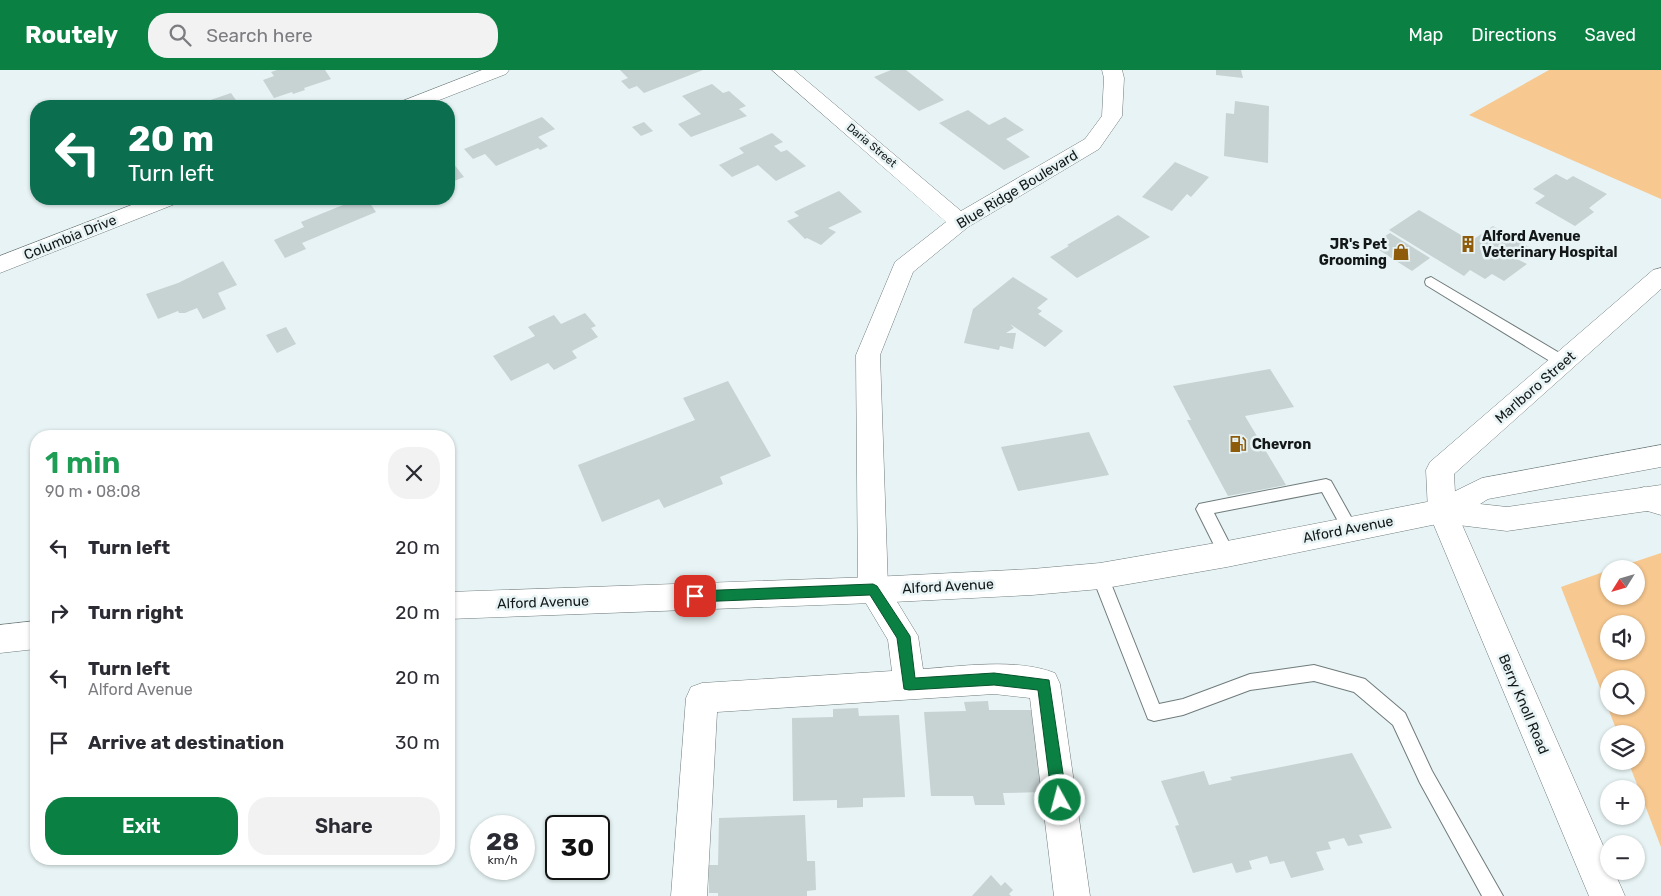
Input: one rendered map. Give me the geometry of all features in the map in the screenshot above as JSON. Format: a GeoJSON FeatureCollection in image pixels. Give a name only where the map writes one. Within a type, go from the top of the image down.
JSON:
{"type":"FeatureCollection","features":[{"type":"Feature","properties":{"kind":"street"},"geometry":{"type":"LineString","coordinates":[[422,100],[500,70]]}},
{"type":"Feature","properties":{"kind":"street","name":"Daria Street"},"geometry":{"type":"LineString","coordinates":[[782,70],[960,222]]}},
{"type":"Feature","properties":{"kind":"street","name":"Blue Ridge Boulevard"},"geometry":{"type":"LineString","coordinates":[[873,590],[868,355],[903,268],[960,222],[1092,144],[1112,116],[1114,78],[1112,70]]}},
{"type":"Feature","properties":{"kind":"street","name":"Columbia Drive"},"geometry":{"type":"LineString","coordinates":[[0,265],[153,205]]}},
{"type":"Feature","properties":{"kind":"street","name":"Marlboro Street"},"geometry":{"type":"LineString","coordinates":[[1442,512],[1440,470],[1661,276]]}},
{"type":"Feature","properties":{"kind":"street","name":"Alford Avenue"},"geometry":{"type":"LineString","coordinates":[[1442,512],[1482,489],[1661,456]]}},
{"type":"Feature","properties":{"kind":"street","name":"Alford Avenue"},"geometry":{"type":"LineString","coordinates":[[455,606],[1032,582],[1100,576],[1227,554],[1442,512],[1507,519],[1655,500]]}},
{"type":"Feature","properties":{"kind":"street","name":"Berry Knoll Road"},"geometry":{"type":"LineString","coordinates":[[1442,512],[1607,896]]}},
{"type":"Feature","properties":{"kind":"street"},"geometry":{"type":"LineString","coordinates":[[873,590],[903,636],[909,684]]}},
{"type":"Feature","properties":{"kind":"street"},"geometry":{"type":"LineString","coordinates":[[0,640],[30,636]]}},
{"type":"Feature","properties":{"kind":"street"},"geometry":{"type":"LineString","coordinates":[[689,896],[702,698],[994,679],[1044,684],[1072,896]]}},
{"type":"Feature","properties":{"kind":"lane"},"geometry":{"type":"LineString","coordinates":[[1431,282],[1563,362]]}},
{"type":"Feature","properties":{"kind":"lane"},"geometry":{"type":"LineString","coordinates":[[1227,554],[1204,509],[1326,485],[1350,529]]}},
{"type":"Feature","properties":{"kind":"lane"},"geometry":{"type":"LineString","coordinates":[[1100,576],[1154,713],[1183,707],[1250,682],[1314,673],[1359,685],[1398,719],[1426,777],[1493,896]]}},
{"type":"Feature","properties":{"kind":"shaded area"},"geometry":{"type":"Polygon","coordinates":[[[1549,70],[1661,70],[1661,199],[1469,115],[1549,70]]]}},
{"type":"Feature","properties":{"kind":"shaded area"},"geometry":{"type":"Polygon","coordinates":[[[1661,553],[1661,847],[1645,805],[1645,780],[1635,780],[1631,770],[1645,770],[1645,725],[1615,725],[1611,715],[1645,715],[1645,670],[1600,670],[1600,688],[1561,587],[1600,573],[1600,605],[1645,605],[1645,560],[1640,560],[1661,553]]]}},
{"type":"Feature","properties":{"kind":"building"},"geometry":{"type":"Polygon","coordinates":[[[277,70],[325,70],[331,79],[304,88],[305,90],[293,94],[292,92],[274,98],[263,80],[274,76],[271,72],[277,70]]]}},
{"type":"Feature","properties":{"kind":"building"},"geometry":{"type":"Polygon","coordinates":[[[620,70],[703,70],[644,93],[637,86],[629,89],[621,81],[628,78],[620,70]]]}},
{"type":"Feature","properties":{"kind":"building"},"geometry":{"type":"Polygon","coordinates":[[[891,70],[906,70],[944,100],[919,111],[874,77],[891,70]]]}},
{"type":"Feature","properties":{"kind":"building"},"geometry":{"type":"Polygon","coordinates":[[[1216,70],[1241,70],[1243,78],[1216,75],[1216,70]]]}},
{"type":"Feature","properties":{"kind":"building"},"geometry":{"type":"Polygon","coordinates":[[[712,84],[723,93],[729,91],[746,106],[739,109],[747,116],[691,137],[678,124],[701,114],[682,96],[712,84]]]}},
{"type":"Feature","properties":{"kind":"building"},"geometry":{"type":"Polygon","coordinates":[[[231,93],[236,100],[211,100],[231,93]]]}},
{"type":"Feature","properties":{"kind":"building"},"geometry":{"type":"Polygon","coordinates":[[[1235,101],[1269,106],[1268,163],[1224,156],[1226,113],[1234,114],[1235,101]]]}},
{"type":"Feature","properties":{"kind":"building"},"geometry":{"type":"Polygon","coordinates":[[[968,110],[989,125],[1005,117],[1024,130],[1006,139],[1030,157],[1004,170],[939,123],[968,110]]]}},
{"type":"Feature","properties":{"kind":"building"},"geometry":{"type":"Polygon","coordinates":[[[542,117],[555,129],[538,137],[548,146],[540,150],[538,148],[496,166],[485,154],[473,159],[464,149],[542,117]]]}},
{"type":"Feature","properties":{"kind":"building"},"geometry":{"type":"Polygon","coordinates":[[[644,122],[653,131],[641,136],[632,127],[644,122]]]}},
{"type":"Feature","properties":{"kind":"building"},"geometry":{"type":"Polygon","coordinates":[[[772,133],[783,142],[774,146],[781,152],[787,150],[806,166],[776,181],[758,165],[732,177],[719,165],[744,153],[739,148],[772,133]]]}},
{"type":"Feature","properties":{"kind":"building"},"geometry":{"type":"Polygon","coordinates":[[[1175,162],[1209,177],[1191,197],[1187,194],[1172,211],[1142,197],[1175,162]]]}},
{"type":"Feature","properties":{"kind":"building"},"geometry":{"type":"Polygon","coordinates":[[[455,166],[464,177],[455,181],[455,166]]]}},
{"type":"Feature","properties":{"kind":"building"},"geometry":{"type":"Polygon","coordinates":[[[1556,174],[1567,180],[1573,176],[1607,194],[1589,208],[1594,212],[1575,226],[1535,203],[1545,196],[1533,189],[1556,174]]]}},
{"type":"Feature","properties":{"kind":"building"},"geometry":{"type":"Polygon","coordinates":[[[839,191],[862,212],[828,228],[836,232],[821,245],[807,238],[805,239],[787,221],[799,216],[794,212],[839,191]]]}},
{"type":"Feature","properties":{"kind":"building"},"geometry":{"type":"Polygon","coordinates":[[[343,205],[371,205],[376,212],[302,243],[306,249],[285,258],[274,240],[304,227],[301,222],[343,205]]]}},
{"type":"Feature","properties":{"kind":"building","name":"Alford Avenue Veterinary Hospital"},"geometry":{"type":"Polygon","coordinates":[[[1419,210],[1471,241],[1493,226],[1529,247],[1515,258],[1527,264],[1504,281],[1492,274],[1485,279],[1470,270],[1464,276],[1389,230],[1419,210]]]}},
{"type":"Feature","properties":{"kind":"building"},"geometry":{"type":"Polygon","coordinates":[[[1118,215],[1150,237],[1077,278],[1050,257],[1069,246],[1067,245],[1118,215]]]}},
{"type":"Feature","properties":{"kind":"building","name":"JR's Pet Grooming"},"geometry":{"type":"Polygon","coordinates":[[[1390,233],[1430,258],[1412,271],[1371,245],[1390,233]]]}},
{"type":"Feature","properties":{"kind":"building"},"geometry":{"type":"Polygon","coordinates":[[[223,261],[237,285],[218,293],[226,309],[203,319],[197,308],[185,313],[179,313],[178,311],[158,319],[146,294],[178,283],[223,261]]]}},
{"type":"Feature","properties":{"kind":"building"},"geometry":{"type":"Polygon","coordinates":[[[1013,277],[1048,299],[1037,308],[1042,311],[1038,314],[1063,331],[1045,347],[1010,324],[1014,328],[1006,333],[1016,333],[1013,349],[1000,346],[999,350],[964,343],[973,309],[1013,277]]]}},
{"type":"Feature","properties":{"kind":"building"},"geometry":{"type":"Polygon","coordinates":[[[585,313],[596,326],[591,328],[598,337],[572,351],[577,358],[554,370],[548,363],[511,381],[493,356],[535,336],[528,327],[554,315],[561,324],[585,313]]]}},
{"type":"Feature","properties":{"kind":"building"},"geometry":{"type":"Polygon","coordinates":[[[286,327],[296,344],[277,353],[266,335],[286,327]]]}},
{"type":"Feature","properties":{"kind":"building"},"geometry":{"type":"Polygon","coordinates":[[[1270,369],[1294,407],[1245,416],[1286,485],[1228,496],[1187,420],[1191,420],[1173,386],[1270,369]]]}},
{"type":"Feature","properties":{"kind":"building"},"geometry":{"type":"Polygon","coordinates":[[[728,381],[771,456],[720,477],[723,484],[664,508],[659,499],[602,522],[578,465],[695,420],[683,398],[728,381]]]}},
{"type":"Feature","properties":{"kind":"building"},"geometry":{"type":"Polygon","coordinates":[[[1089,432],[1109,475],[1018,491],[1001,447],[1089,432]]]}},
{"type":"Feature","properties":{"kind":"building"},"geometry":{"type":"Polygon","coordinates":[[[988,701],[989,710],[1031,710],[1044,792],[1003,793],[1005,805],[975,805],[973,796],[931,796],[924,712],[966,711],[964,702],[988,701]]]}},
{"type":"Feature","properties":{"kind":"building"},"geometry":{"type":"Polygon","coordinates":[[[858,708],[859,716],[899,715],[905,797],[863,798],[863,807],[837,808],[837,800],[793,801],[792,718],[833,717],[833,709],[858,708]]]}},
{"type":"Feature","properties":{"kind":"building"},"geometry":{"type":"Polygon","coordinates":[[[1352,753],[1392,828],[1359,835],[1363,843],[1348,846],[1344,838],[1328,842],[1331,849],[1316,852],[1324,870],[1291,878],[1284,861],[1270,864],[1267,856],[1249,861],[1252,869],[1236,873],[1232,863],[1193,873],[1175,826],[1179,825],[1161,781],[1204,771],[1209,785],[1232,780],[1230,777],[1352,753]]]}},
{"type":"Feature","properties":{"kind":"building"},"geometry":{"type":"Polygon","coordinates":[[[805,815],[807,861],[815,861],[816,890],[807,891],[807,896],[718,896],[718,893],[709,893],[709,865],[718,865],[719,818],[805,815]]]}},
{"type":"Feature","properties":{"kind":"building"},"geometry":{"type":"Polygon","coordinates":[[[991,875],[1001,886],[1005,882],[1013,890],[1009,894],[1011,896],[972,896],[991,875]]]}},
{"type":"Feature","properties":{"kind":"place","name":"Alford Avenue Veterinary Hospital"},"geometry":{"type":"Point","coordinates":[1468,244]}},
{"type":"Feature","properties":{"kind":"place","name":"JR's Pet Grooming"},"geometry":{"type":"Point","coordinates":[1401,252]}},
{"type":"Feature","properties":{"kind":"place","name":"Chevron"},"geometry":{"type":"Point","coordinates":[1238,444]}},
{"type":"Feature","properties":{"kind":"route"},"geometry":{"type":"LineString","coordinates":[[695,596],[873,590],[903,636],[909,684],[994,679],[1044,684],[1060,800]]}}]}
